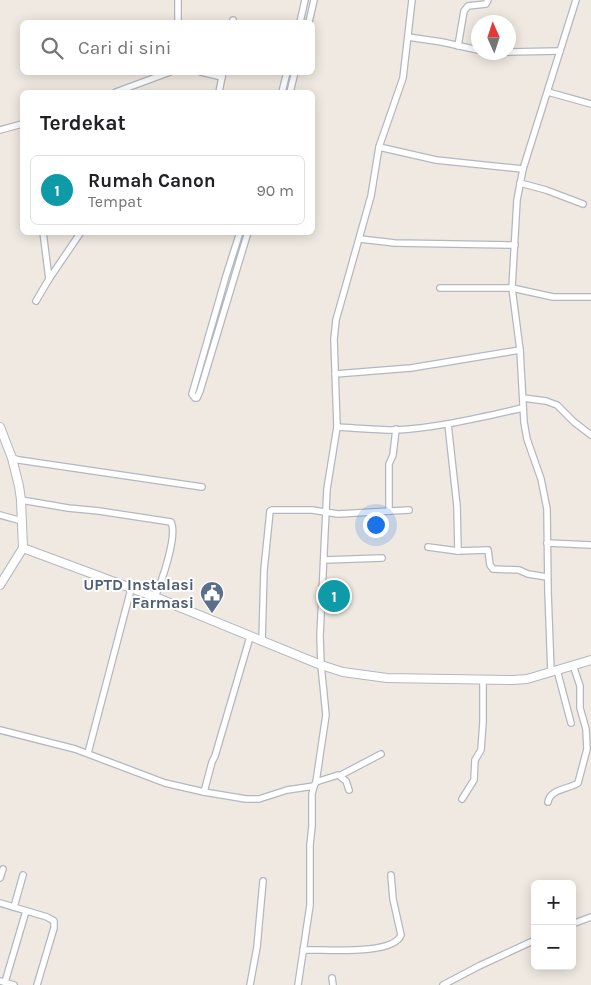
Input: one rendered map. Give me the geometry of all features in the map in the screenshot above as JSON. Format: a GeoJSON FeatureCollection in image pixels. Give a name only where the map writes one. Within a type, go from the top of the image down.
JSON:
{"type":"FeatureCollection","features":[{"type":"Feature","properties":{"kind":"street"},"geometry":{"type":"LineString","coordinates":[[178,0],[178,20]]}},
{"type":"Feature","properties":{"kind":"street"},"geometry":{"type":"LineString","coordinates":[[300,20],[305,0]]}},
{"type":"Feature","properties":{"kind":"street"},"geometry":{"type":"LineString","coordinates":[[309,20],[314,0]]}},
{"type":"Feature","properties":{"kind":"street"},"geometry":{"type":"LineString","coordinates":[[298,985],[310,905],[312,794],[326,715],[320,636],[327,489],[337,427],[334,339],[336,320],[371,196],[379,147],[401,88],[405,70],[412,0]]}},
{"type":"Feature","properties":{"kind":"street"},"geometry":{"type":"LineString","coordinates":[[458,46],[464,11],[468,6],[486,4],[488,0]]}},
{"type":"Feature","properties":{"kind":"street"},"geometry":{"type":"LineString","coordinates":[[571,723],[554,671],[547,577],[548,543],[545,499],[541,479],[527,439],[524,422],[520,350],[512,288],[517,200],[523,169],[576,0]]}},
{"type":"Feature","properties":{"kind":"street"},"geometry":{"type":"LineString","coordinates":[[408,37],[471,49]]}},
{"type":"Feature","properties":{"kind":"street"},"geometry":{"type":"LineString","coordinates":[[516,52],[560,51]]}},
{"type":"Feature","properties":{"kind":"street"},"geometry":{"type":"LineString","coordinates":[[121,90],[162,75]]}},
{"type":"Feature","properties":{"kind":"street"},"geometry":{"type":"LineString","coordinates":[[219,90],[223,75]]}},
{"type":"Feature","properties":{"kind":"street"},"geometry":{"type":"LineString","coordinates":[[282,90],[286,75]]}},
{"type":"Feature","properties":{"kind":"street"},"geometry":{"type":"LineString","coordinates":[[290,90],[294,75]]}},
{"type":"Feature","properties":{"kind":"street"},"geometry":{"type":"LineString","coordinates":[[548,92],[591,104]]}},
{"type":"Feature","properties":{"kind":"street"},"geometry":{"type":"LineString","coordinates":[[0,130],[20,125]]}},
{"type":"Feature","properties":{"kind":"street"},"geometry":{"type":"LineString","coordinates":[[379,147],[436,160],[523,169]]}},
{"type":"Feature","properties":{"kind":"street"},"geometry":{"type":"LineString","coordinates":[[520,183],[546,190],[583,204]]}},
{"type":"Feature","properties":{"kind":"street"},"geometry":{"type":"LineString","coordinates":[[43,235],[49,279]]}},
{"type":"Feature","properties":{"kind":"street"},"geometry":{"type":"LineString","coordinates":[[36,301],[79,235]]}},
{"type":"Feature","properties":{"kind":"street"},"geometry":{"type":"LineString","coordinates":[[239,235],[192,394],[194,398],[198,398],[247,235]]}},
{"type":"Feature","properties":{"kind":"street"},"geometry":{"type":"LineString","coordinates":[[360,239],[395,243],[515,245]]}},
{"type":"Feature","properties":{"kind":"street"},"geometry":{"type":"LineString","coordinates":[[440,288],[512,288],[553,298],[591,297]]}},
{"type":"Feature","properties":{"kind":"street"},"geometry":{"type":"LineString","coordinates":[[336,374],[411,368],[520,350]]}},
{"type":"Feature","properties":{"kind":"street"},"geometry":{"type":"LineString","coordinates":[[523,398],[546,400],[557,405],[591,435]]}},
{"type":"Feature","properties":{"kind":"street"},"geometry":{"type":"LineString","coordinates":[[337,427],[396,430],[448,424],[524,408]]}},
{"type":"Feature","properties":{"kind":"street"},"geometry":{"type":"LineString","coordinates":[[448,424],[457,506],[458,551]]}},
{"type":"Feature","properties":{"kind":"street"},"geometry":{"type":"LineString","coordinates":[[0,427],[12,458],[21,500],[23,548],[0,585]]}},
{"type":"Feature","properties":{"kind":"street"},"geometry":{"type":"LineString","coordinates":[[389,511],[388,474],[393,455],[396,430]]}},
{"type":"Feature","properties":{"kind":"street"},"geometry":{"type":"LineString","coordinates":[[12,458],[202,487]]}},
{"type":"Feature","properties":{"kind":"street"},"geometry":{"type":"LineString","coordinates":[[21,500],[171,522],[173,524],[173,532],[169,556],[155,597]]}},
{"type":"Feature","properties":{"kind":"street"},"geometry":{"type":"LineString","coordinates":[[262,642],[264,570],[270,512],[272,510],[307,510],[338,514],[409,510]]}},
{"type":"Feature","properties":{"kind":"street"},"geometry":{"type":"LineString","coordinates":[[0,515],[22,521]]}},
{"type":"Feature","properties":{"kind":"street"},"geometry":{"type":"LineString","coordinates":[[548,543],[591,545]]}},
{"type":"Feature","properties":{"kind":"street"},"geometry":{"type":"LineString","coordinates":[[428,547],[458,551],[488,550],[490,565],[493,568],[519,570],[528,574],[547,577]]}},
{"type":"Feature","properties":{"kind":"street"},"geometry":{"type":"LineString","coordinates":[[23,548],[155,597],[262,642],[343,672],[387,678],[527,679],[591,660]]}},
{"type":"Feature","properties":{"kind":"street"},"geometry":{"type":"LineString","coordinates":[[324,560],[382,558]]}},
{"type":"Feature","properties":{"kind":"street"},"geometry":{"type":"LineString","coordinates":[[88,754],[131,589]]}},
{"type":"Feature","properties":{"kind":"street"},"geometry":{"type":"LineString","coordinates":[[204,792],[250,637]]}},
{"type":"Feature","properties":{"kind":"street"},"geometry":{"type":"LineString","coordinates":[[548,802],[553,793],[578,783],[587,749],[585,724],[580,708],[580,686],[573,665]]}},
{"type":"Feature","properties":{"kind":"street"},"geometry":{"type":"LineString","coordinates":[[462,799],[474,780],[475,760],[481,750],[483,680]]}},
{"type":"Feature","properties":{"kind":"street"},"geometry":{"type":"LineString","coordinates":[[0,730],[66,746],[164,783],[236,798],[259,799],[315,784],[341,775],[381,754]]}},
{"type":"Feature","properties":{"kind":"street"},"geometry":{"type":"LineString","coordinates":[[341,775],[346,781],[349,790]]}},
{"type":"Feature","properties":{"kind":"street"},"geometry":{"type":"LineString","coordinates":[[0,878],[3,869]]}},
{"type":"Feature","properties":{"kind":"street"},"geometry":{"type":"LineString","coordinates":[[14,907],[23,874]]}},
{"type":"Feature","properties":{"kind":"street"},"geometry":{"type":"LineString","coordinates":[[303,950],[374,949],[389,946],[399,940],[401,935],[393,900],[391,875]]}},
{"type":"Feature","properties":{"kind":"street"},"geometry":{"type":"LineString","coordinates":[[250,985],[257,947],[263,880]]}},
{"type":"Feature","properties":{"kind":"street"},"geometry":{"type":"LineString","coordinates":[[0,903],[47,917],[54,921],[55,924],[37,985]]}},
{"type":"Feature","properties":{"kind":"street"},"geometry":{"type":"LineString","coordinates":[[14,985],[2,982],[26,911]]}},
{"type":"Feature","properties":{"kind":"street"},"geometry":{"type":"LineString","coordinates":[[576,923],[591,917]]}},
{"type":"Feature","properties":{"kind":"street"},"geometry":{"type":"LineString","coordinates":[[443,985],[531,942]]}},
{"type":"Feature","properties":{"kind":"street"},"geometry":{"type":"LineString","coordinates":[[332,978],[333,985]]}},
{"type":"Feature","properties":{"kind":"place","name":"Rumah Canon"},"geometry":{"type":"Point","coordinates":[334,596]}},
{"type":"Feature","properties":{"kind":"place","name":"UPTD Instalasi Farmasi"},"geometry":{"type":"Point","coordinates":[212,614]}}]}
